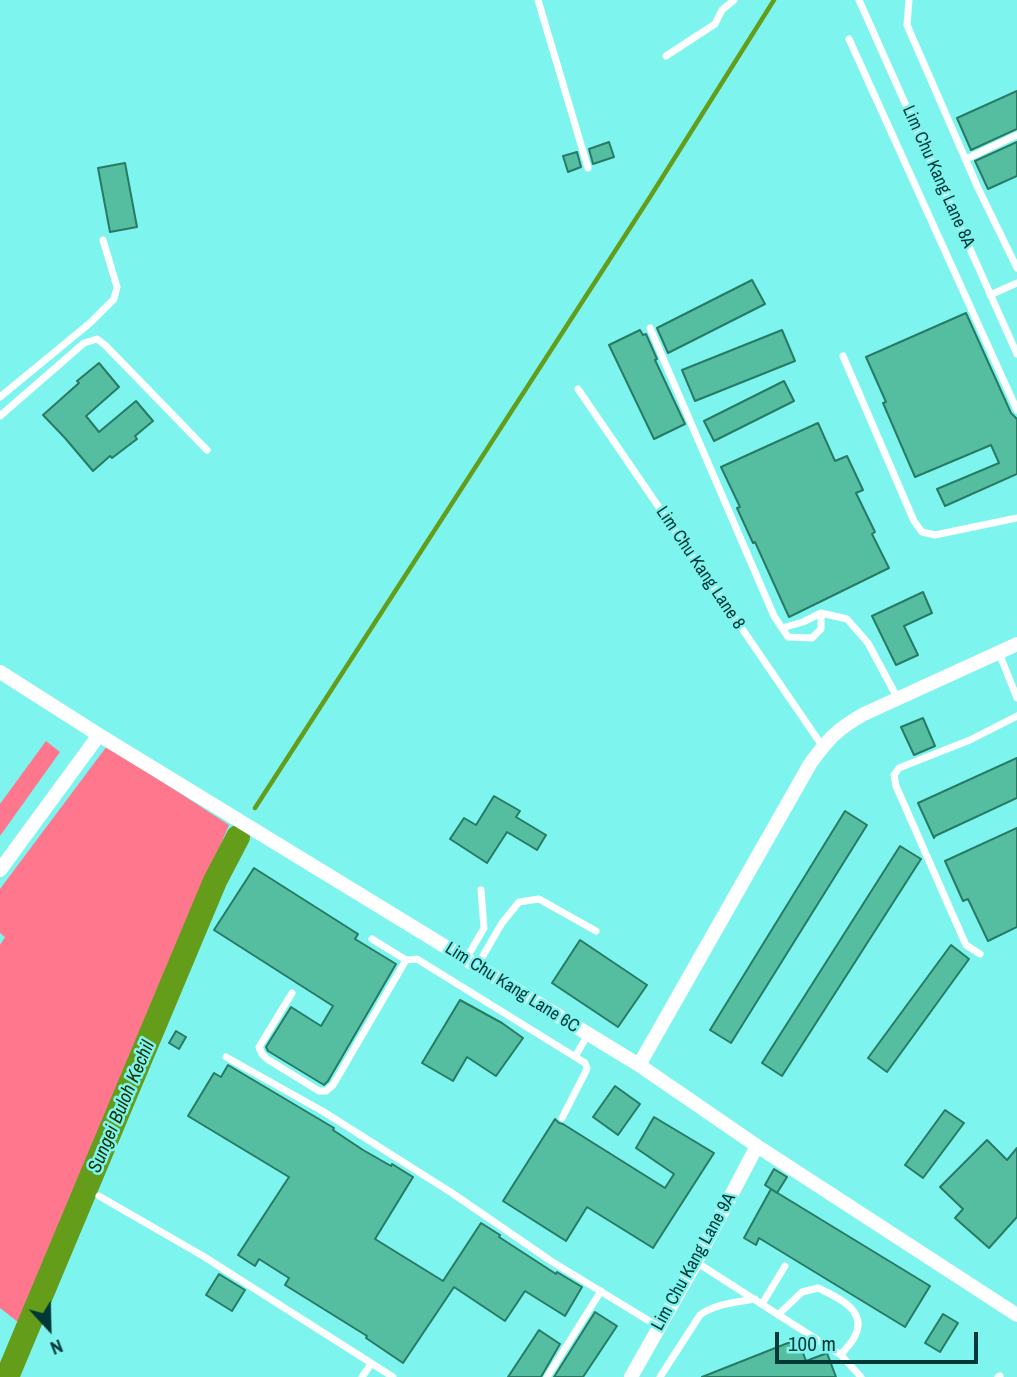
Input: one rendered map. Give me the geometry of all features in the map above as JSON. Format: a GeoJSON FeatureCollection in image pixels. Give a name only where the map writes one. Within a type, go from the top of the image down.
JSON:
{"type":"FeatureCollection","features":[{"type":"Feature","properties":{"kind":"street"},"geometry":{"type":"LineString","coordinates":[[639,1065],[810,765],[823,747],[841,727],[1017,644]]}},
{"type":"Feature","properties":{"kind":"street","name":"Lim Chu Kang Lane 6C"},"geometry":{"type":"LineString","coordinates":[[0,672],[639,1065],[757,1146],[1017,1315]]}},
{"type":"Feature","properties":{"kind":"street"},"geometry":{"type":"LineString","coordinates":[[0,870],[99,735]]}},
{"type":"Feature","properties":{"kind":"street","name":"Lim Chu Kang Lane 9A"},"geometry":{"type":"LineString","coordinates":[[631,1377],[757,1146]]}},
{"type":"Feature","properties":{"kind":"lane"},"geometry":{"type":"LineString","coordinates":[[538,0],[588,168]]}},
{"type":"Feature","properties":{"kind":"lane"},"geometry":{"type":"LineString","coordinates":[[720,0],[722,10]]}},
{"type":"Feature","properties":{"kind":"lane"},"geometry":{"type":"LineString","coordinates":[[666,56],[715,24],[722,10],[734,0]]}},
{"type":"Feature","properties":{"kind":"lane","name":"Lim Chu Kang Lane 8A"},"geometry":{"type":"LineString","coordinates":[[859,0],[1017,354]]}},
{"type":"Feature","properties":{"kind":"lane"},"geometry":{"type":"LineString","coordinates":[[909,0],[906,24],[978,188],[1017,268]]}},
{"type":"Feature","properties":{"kind":"lane"},"geometry":{"type":"LineString","coordinates":[[849,39],[1017,410]]}},
{"type":"Feature","properties":{"kind":"lane"},"geometry":{"type":"LineString","coordinates":[[966,159],[1017,135]]}},
{"type":"Feature","properties":{"kind":"lane"},"geometry":{"type":"LineString","coordinates":[[0,397],[90,323],[114,299],[117,287],[103,240]]}},
{"type":"Feature","properties":{"kind":"lane"},"geometry":{"type":"LineString","coordinates":[[990,295],[1017,283]]}},
{"type":"Feature","properties":{"kind":"lane"},"geometry":{"type":"LineString","coordinates":[[650,328],[774,616],[788,637],[812,638],[821,629],[821,613]]}},
{"type":"Feature","properties":{"kind":"lane"},"geometry":{"type":"LineString","coordinates":[[0,416],[84,343],[97,339],[106,345],[207,450]]}},
{"type":"Feature","properties":{"kind":"lane"},"geometry":{"type":"LineString","coordinates":[[843,356],[914,521],[922,532],[935,535],[1017,518]]}},
{"type":"Feature","properties":{"kind":"lane","name":"Lim Chu Kang Lane 8"},"geometry":{"type":"LineString","coordinates":[[578,389],[823,747]]}},
{"type":"Feature","properties":{"kind":"lane"},"geometry":{"type":"LineString","coordinates":[[782,628],[821,613],[846,619],[868,643],[898,698]]}},
{"type":"Feature","properties":{"kind":"lane"},"geometry":{"type":"LineString","coordinates":[[999,653],[1017,698]]}},
{"type":"Feature","properties":{"kind":"lane"},"geometry":{"type":"LineString","coordinates":[[980,954],[966,945],[896,786],[894,775],[899,768],[970,740],[1017,716]]}},
{"type":"Feature","properties":{"kind":"lane"},"geometry":{"type":"LineString","coordinates":[[471,962],[484,928],[481,890]]}},
{"type":"Feature","properties":{"kind":"lane"},"geometry":{"type":"LineString","coordinates":[[471,962],[519,902],[539,900],[596,931]]}},
{"type":"Feature","properties":{"kind":"lane"},"geometry":{"type":"LineString","coordinates":[[372,939],[406,960],[417,960],[585,1063],[587,1068],[562,1118]]}},
{"type":"Feature","properties":{"kind":"lane"},"geometry":{"type":"LineString","coordinates":[[292,993],[259,1047],[267,1059],[319,1091],[326,1091],[333,1085],[406,960]]}},
{"type":"Feature","properties":{"kind":"lane"},"geometry":{"type":"LineString","coordinates":[[575,1057],[588,1034]]}},
{"type":"Feature","properties":{"kind":"lane"},"geometry":{"type":"LineString","coordinates":[[226,1057],[324,1112],[452,1193],[551,1261],[659,1327]]}},
{"type":"Feature","properties":{"kind":"lane"},"geometry":{"type":"LineString","coordinates":[[99,1196],[203,1256],[393,1377]]}},
{"type":"Feature","properties":{"kind":"lane"},"geometry":{"type":"LineString","coordinates":[[696,1262],[841,1355],[861,1377]]}},
{"type":"Feature","properties":{"kind":"lane"},"geometry":{"type":"LineString","coordinates":[[660,1377],[700,1315],[714,1308],[758,1301],[785,1265]]}},
{"type":"Feature","properties":{"kind":"lane"},"geometry":{"type":"LineString","coordinates":[[778,1315],[802,1292],[818,1288],[836,1297],[856,1313],[859,1324],[855,1337],[841,1355]]}},
{"type":"Feature","properties":{"kind":"lane"},"geometry":{"type":"LineString","coordinates":[[547,1377],[601,1291]]}},
{"type":"Feature","properties":{"kind":"lane"},"geometry":{"type":"LineString","coordinates":[[362,1377],[371,1364]]}},
{"type":"Feature","properties":{"kind":"shaded area"},"geometry":{"type":"Polygon","coordinates":[[[46,741],[60,752],[0,836],[0,804],[46,741]]]}},
{"type":"Feature","properties":{"kind":"shaded area"},"geometry":{"type":"Polygon","coordinates":[[[107,746],[229,825],[18,1322],[0,1308],[0,945],[5,937],[0,933],[0,889],[107,746]]]}},
{"type":"Feature","properties":{"kind":"building"},"geometry":{"type":"Polygon","coordinates":[[[1017,91],[1017,129],[971,150],[957,118],[1017,91]]]}},
{"type":"Feature","properties":{"kind":"building"},"geometry":{"type":"Polygon","coordinates":[[[609,142],[614,157],[593,164],[589,149],[609,142]]]}},
{"type":"Feature","properties":{"kind":"building"},"geometry":{"type":"Polygon","coordinates":[[[1017,142],[1017,176],[988,189],[975,161],[1017,142]]]}},
{"type":"Feature","properties":{"kind":"building"},"geometry":{"type":"Polygon","coordinates":[[[577,152],[581,167],[568,172],[563,156],[577,152]]]}},
{"type":"Feature","properties":{"kind":"building"},"geometry":{"type":"Polygon","coordinates":[[[125,163],[137,227],[110,232],[98,168],[125,163]]]}},
{"type":"Feature","properties":{"kind":"building"},"geometry":{"type":"Polygon","coordinates":[[[752,280],[765,304],[668,353],[657,328],[752,280]]]}},
{"type":"Feature","properties":{"kind":"building"},"geometry":{"type":"Polygon","coordinates":[[[966,313],[1011,413],[1017,419],[1017,474],[945,506],[937,489],[999,463],[991,445],[915,477],[866,357],[966,313]]]}},
{"type":"Feature","properties":{"kind":"building"},"geometry":{"type":"Polygon","coordinates":[[[640,330],[643,335],[646,334],[685,424],[654,439],[609,345],[640,330]]]}},
{"type":"Feature","properties":{"kind":"building"},"geometry":{"type":"Polygon","coordinates":[[[782,330],[795,361],[695,401],[682,370],[782,330]]]}},
{"type":"Feature","properties":{"kind":"building"},"geometry":{"type":"Polygon","coordinates":[[[99,363],[119,387],[86,416],[99,432],[136,401],[153,421],[135,436],[137,439],[112,458],[110,456],[93,471],[43,415],[99,363]]]}},
{"type":"Feature","properties":{"kind":"building"},"geometry":{"type":"Polygon","coordinates":[[[784,381],[794,401],[714,441],[704,421],[784,381]]]}},
{"type":"Feature","properties":{"kind":"building"},"geometry":{"type":"Polygon","coordinates":[[[818,423],[835,461],[847,456],[863,490],[856,493],[889,568],[789,617],[737,508],[740,507],[721,467],[818,423]]]}},
{"type":"Feature","properties":{"kind":"building"},"geometry":{"type":"Polygon","coordinates":[[[923,592],[932,613],[904,626],[918,655],[896,665],[872,616],[923,592]]]}},
{"type":"Feature","properties":{"kind":"building"},"geometry":{"type":"Polygon","coordinates":[[[923,718],[935,746],[914,755],[901,727],[923,718]]]}},
{"type":"Feature","properties":{"kind":"building"},"geometry":{"type":"Polygon","coordinates":[[[1017,758],[1017,798],[934,838],[918,803],[1017,758]]]}},
{"type":"Feature","properties":{"kind":"building"},"geometry":{"type":"Polygon","coordinates":[[[494,796],[520,811],[516,817],[546,835],[537,850],[507,832],[487,863],[450,839],[464,818],[476,825],[494,796]]]}},
{"type":"Feature","properties":{"kind":"building"},"geometry":{"type":"Polygon","coordinates":[[[845,811],[867,825],[731,1043],[710,1030],[845,811]]]}},
{"type":"Feature","properties":{"kind":"building"},"geometry":{"type":"Polygon","coordinates":[[[1017,828],[1017,927],[988,941],[968,899],[963,901],[945,861],[1017,828]]]}},
{"type":"Feature","properties":{"kind":"building"},"geometry":{"type":"Polygon","coordinates":[[[900,846],[921,859],[782,1076],[762,1063],[900,846]]]}},
{"type":"Feature","properties":{"kind":"building"},"geometry":{"type":"Polygon","coordinates":[[[254,868],[358,934],[355,939],[396,964],[324,1085],[268,1051],[266,1047],[291,1007],[321,1026],[333,1006],[214,930],[254,868]]]}},
{"type":"Feature","properties":{"kind":"building"},"geometry":{"type":"Polygon","coordinates":[[[580,940],[647,985],[618,1027],[552,983],[580,940]]]}},
{"type":"Feature","properties":{"kind":"building"},"geometry":{"type":"Polygon","coordinates":[[[951,945],[969,959],[887,1072],[868,1058],[951,945]]]}},
{"type":"Feature","properties":{"kind":"building"},"geometry":{"type":"Polygon","coordinates":[[[460,1000],[523,1038],[496,1076],[467,1057],[453,1081],[422,1063],[460,1000]]]}},
{"type":"Feature","properties":{"kind":"building"},"geometry":{"type":"Polygon","coordinates":[[[176,1031],[186,1037],[179,1049],[169,1043],[176,1031]]]}},
{"type":"Feature","properties":{"kind":"building"},"geometry":{"type":"Polygon","coordinates":[[[228,1065],[334,1128],[333,1130],[363,1150],[413,1177],[375,1239],[443,1281],[481,1223],[556,1274],[557,1272],[582,1287],[565,1316],[525,1291],[505,1321],[454,1287],[403,1363],[366,1338],[367,1336],[285,1285],[289,1278],[259,1259],[255,1266],[238,1255],[289,1177],[188,1116],[214,1073],[221,1077],[228,1065]]]}},
{"type":"Feature","properties":{"kind":"building"},"geometry":{"type":"Polygon","coordinates":[[[615,1086],[640,1104],[618,1135],[593,1117],[615,1086]]]}},
{"type":"Feature","properties":{"kind":"building"},"geometry":{"type":"Polygon","coordinates":[[[945,1110],[964,1123],[923,1178],[905,1165],[945,1110]]]}},
{"type":"Feature","properties":{"kind":"building"},"geometry":{"type":"Polygon","coordinates":[[[654,1117],[714,1153],[653,1248],[587,1207],[566,1241],[503,1201],[555,1119],[665,1188],[674,1174],[636,1148],[654,1117]]]}},
{"type":"Feature","properties":{"kind":"building"},"geometry":{"type":"Polygon","coordinates":[[[987,1140],[1007,1160],[1017,1148],[1017,1217],[989,1248],[955,1218],[963,1209],[940,1187],[987,1140]]]}},
{"type":"Feature","properties":{"kind":"building"},"geometry":{"type":"Polygon","coordinates":[[[774,1169],[787,1177],[777,1193],[765,1185],[774,1169]]]}},
{"type":"Feature","properties":{"kind":"building"},"geometry":{"type":"Polygon","coordinates":[[[771,1189],[930,1286],[905,1327],[759,1238],[756,1245],[744,1238],[771,1189]]]}},
{"type":"Feature","properties":{"kind":"building"},"geometry":{"type":"Polygon","coordinates":[[[219,1274],[245,1290],[232,1311],[206,1295],[219,1274]]]}},
{"type":"Feature","properties":{"kind":"building"},"geometry":{"type":"Polygon","coordinates":[[[595,1312],[617,1326],[583,1377],[554,1377],[595,1312]]]}},
{"type":"Feature","properties":{"kind":"building"},"geometry":{"type":"Polygon","coordinates":[[[943,1314],[958,1323],[940,1352],[925,1343],[943,1314]]]}},
{"type":"Feature","properties":{"kind":"building"},"geometry":{"type":"Polygon","coordinates":[[[539,1330],[560,1344],[541,1377],[508,1377],[539,1330]]]}},
{"type":"Feature","properties":{"kind":"building"},"geometry":{"type":"Polygon","coordinates":[[[798,1339],[806,1361],[827,1353],[836,1377],[702,1377],[798,1339]]]}},
{"type":"Feature","properties":{"kind":"waterway"},"geometry":{"type":"LineString","coordinates":[[255,808],[650,197],[774,0]]}},
{"type":"Feature","properties":{"kind":"waterway","name":"Sungei Buloh Kechil"},"geometry":{"type":"LineString","coordinates":[[7,1377],[215,881],[238,837]]}}]}
